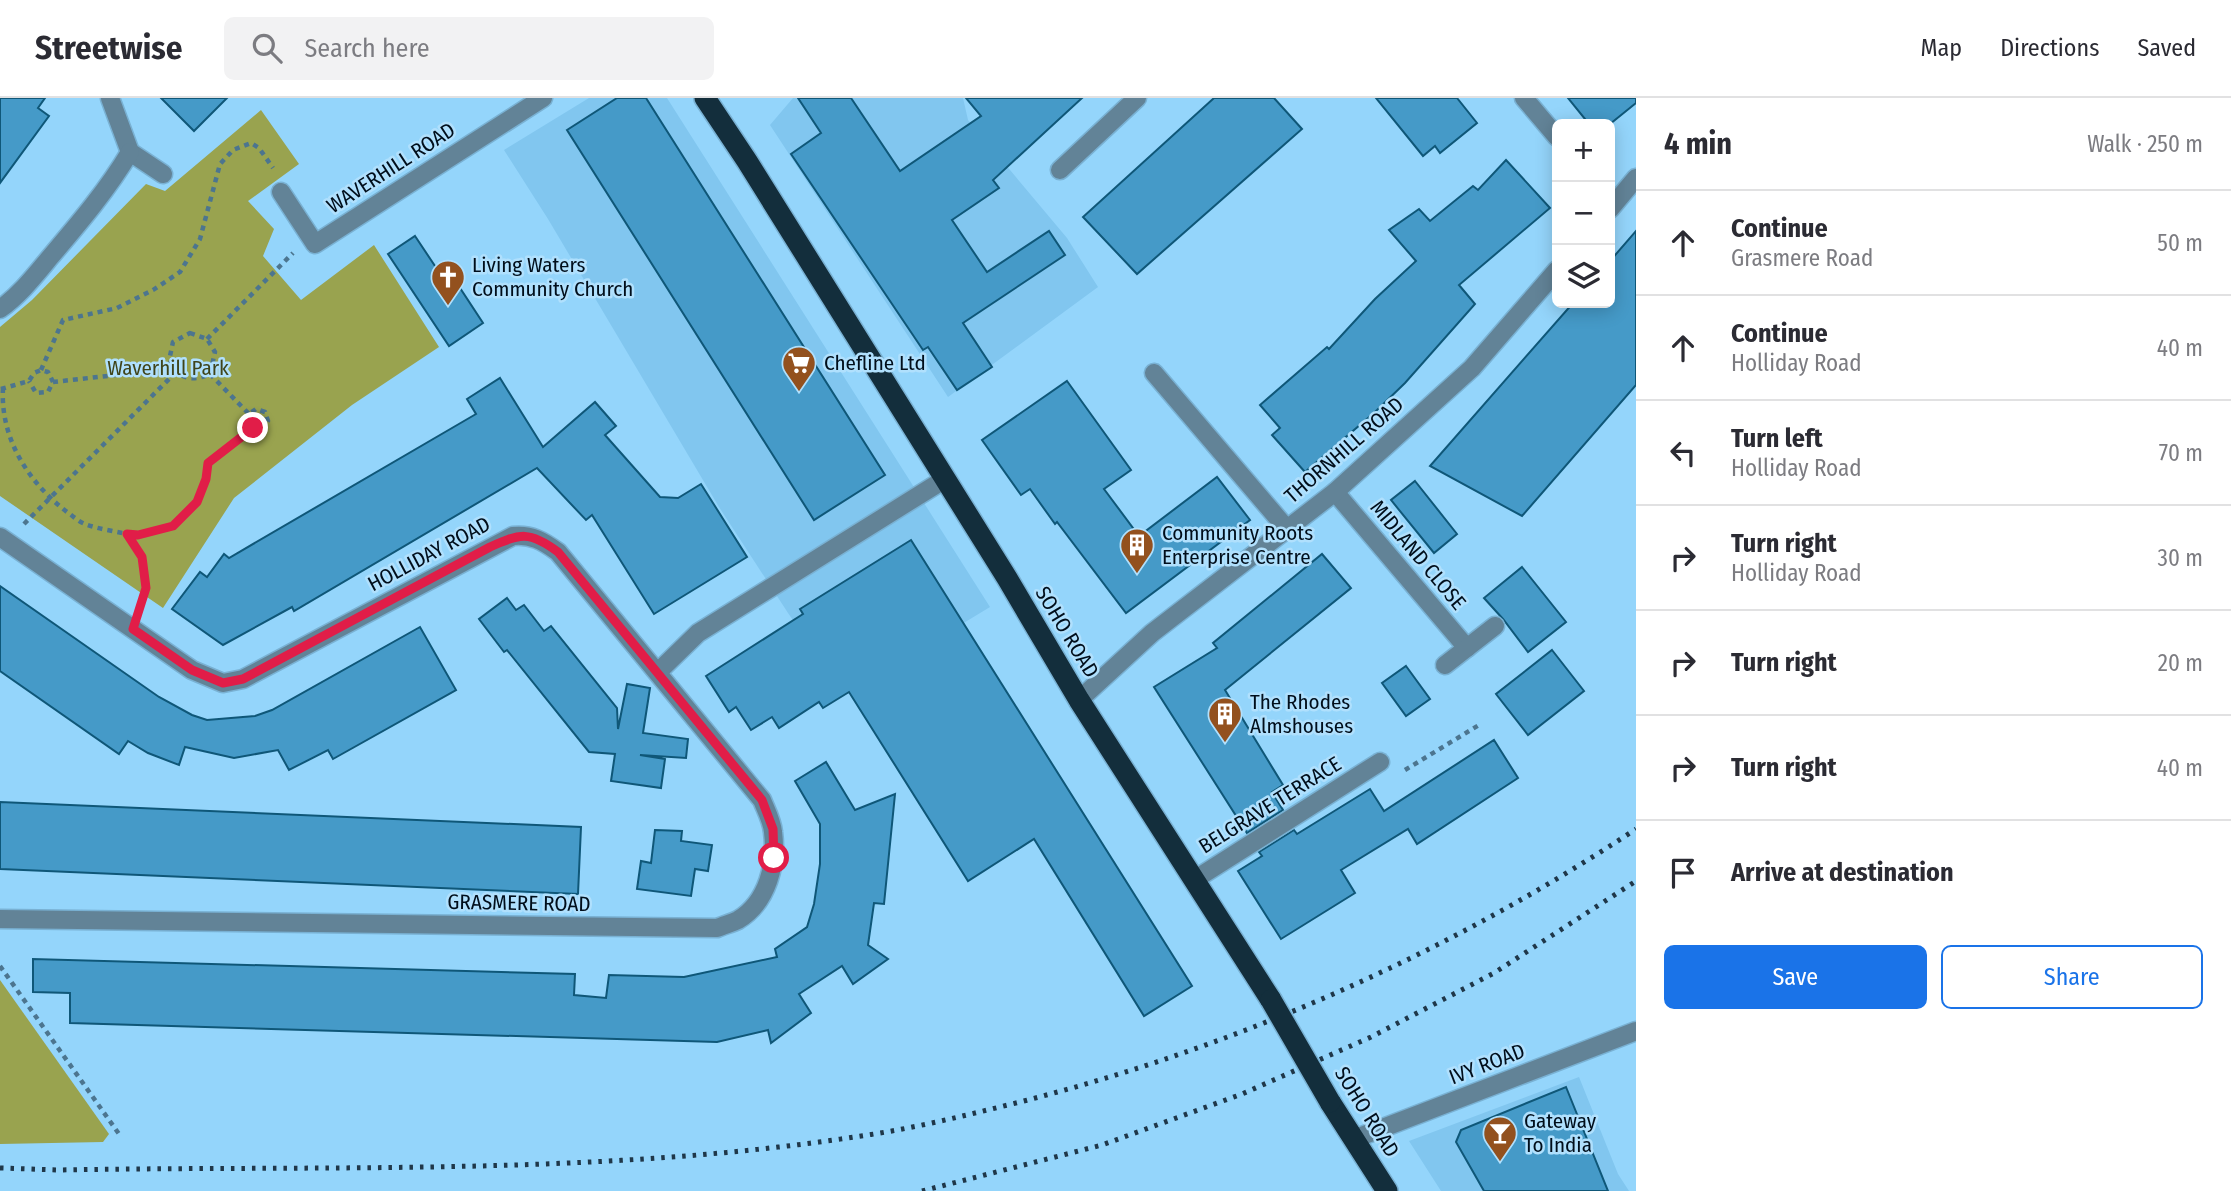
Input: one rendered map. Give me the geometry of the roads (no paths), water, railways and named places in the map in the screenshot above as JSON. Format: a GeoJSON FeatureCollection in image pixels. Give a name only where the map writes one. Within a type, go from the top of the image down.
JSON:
{"type":"FeatureCollection","features":[{"type":"Feature","properties":{"kind":"highway","name":"SOHO ROAD"},"geometry":{"type":"LineString","coordinates":[[705,98],[945,479],[1079,700],[1271,1000],[1330,1102],[1387,1191]]}},
{"type":"Feature","properties":{"kind":"street"},"geometry":{"type":"LineString","coordinates":[[110,98],[130,152],[163,174]]}},
{"type":"Feature","properties":{"kind":"street","name":"WAVERHILL ROAD"},"geometry":{"type":"LineString","coordinates":[[281,192],[315,244],[543,98]]}},
{"type":"Feature","properties":{"kind":"street"},"geometry":{"type":"LineString","coordinates":[[1060,170],[1137,98]]}},
{"type":"Feature","properties":{"kind":"street"},"geometry":{"type":"LineString","coordinates":[[1524,98],[1552,131]]}},
{"type":"Feature","properties":{"kind":"street"},"geometry":{"type":"LineString","coordinates":[[0,309],[16,298],[74,229],[115,178],[130,152]]}},
{"type":"Feature","properties":{"kind":"street"},"geometry":{"type":"LineString","coordinates":[[1615,200],[1636,178]]}},
{"type":"Feature","properties":{"kind":"street","name":"THORNHILL ROAD"},"geometry":{"type":"LineString","coordinates":[[1079,700],[1152,633],[1335,492],[1472,368],[1552,276]]}},
{"type":"Feature","properties":{"kind":"street"},"geometry":{"type":"LineString","coordinates":[[1154,373],[1287,529]]}},
{"type":"Feature","properties":{"kind":"street"},"geometry":{"type":"LineString","coordinates":[[658,672],[698,633],[945,479]]}},
{"type":"Feature","properties":{"kind":"street","name":"MIDLAND CLOSE"},"geometry":{"type":"LineString","coordinates":[[1335,492],[1467,648]]}},
{"type":"Feature","properties":{"kind":"street","name":"HOLLIDAY ROAD"},"geometry":{"type":"LineString","coordinates":[[3,539],[192,670],[223,683],[243,679],[490,547],[513,537],[527,535],[558,552],[658,672]]}},
{"type":"Feature","properties":{"kind":"street"},"geometry":{"type":"LineString","coordinates":[[1445,665],[1495,626]]}},
{"type":"Feature","properties":{"kind":"street","name":"GRASMERE ROAD"},"geometry":{"type":"LineString","coordinates":[[0,919],[718,928],[738,920],[753,908],[769,881],[774,858],[773,829],[762,800],[658,672]]}},
{"type":"Feature","properties":{"kind":"street","name":"BELGRAVE TERRACE"},"geometry":{"type":"LineString","coordinates":[[1194,880],[1380,762]]}},
{"type":"Feature","properties":{"kind":"street","name":"IVY ROAD"},"geometry":{"type":"LineString","coordinates":[[1354,1139],[1636,1031]]}},
{"type":"Feature","properties":{"kind":"railway"},"geometry":{"type":"LineString","coordinates":[[0,1168],[365,1168],[569,1163],[773,1148],[911,1127],[1020,1102],[1102,1079],[1261,1024],[1416,956],[1491,917],[1636,829]]}},
{"type":"Feature","properties":{"kind":"railway"},"geometry":{"type":"LineString","coordinates":[[922,1191],[1102,1145],[1242,1094],[1371,1037],[1494,973],[1636,881]]}},
{"type":"Feature","properties":{"kind":"place","name":"Living Waters Community Church"},"geometry":{"type":"Point","coordinates":[448,307]}},
{"type":"Feature","properties":{"kind":"place","name":"Chefline Ltd"},"geometry":{"type":"Point","coordinates":[799,393]}},
{"type":"Feature","properties":{"kind":"place","name":"Community Roots Enterprise Centre"},"geometry":{"type":"Point","coordinates":[1137,575]}},
{"type":"Feature","properties":{"kind":"place","name":"The Rhodes Almshouses"},"geometry":{"type":"Point","coordinates":[1225,744]}},
{"type":"Feature","properties":{"kind":"place","name":"Gateway To India"},"geometry":{"type":"Point","coordinates":[1500,1163]}},
{"type":"Feature","properties":{"kind":"park label","name":"Waverhill Park"},"geometry":{"type":"Point","coordinates":[168,368]}}]}
